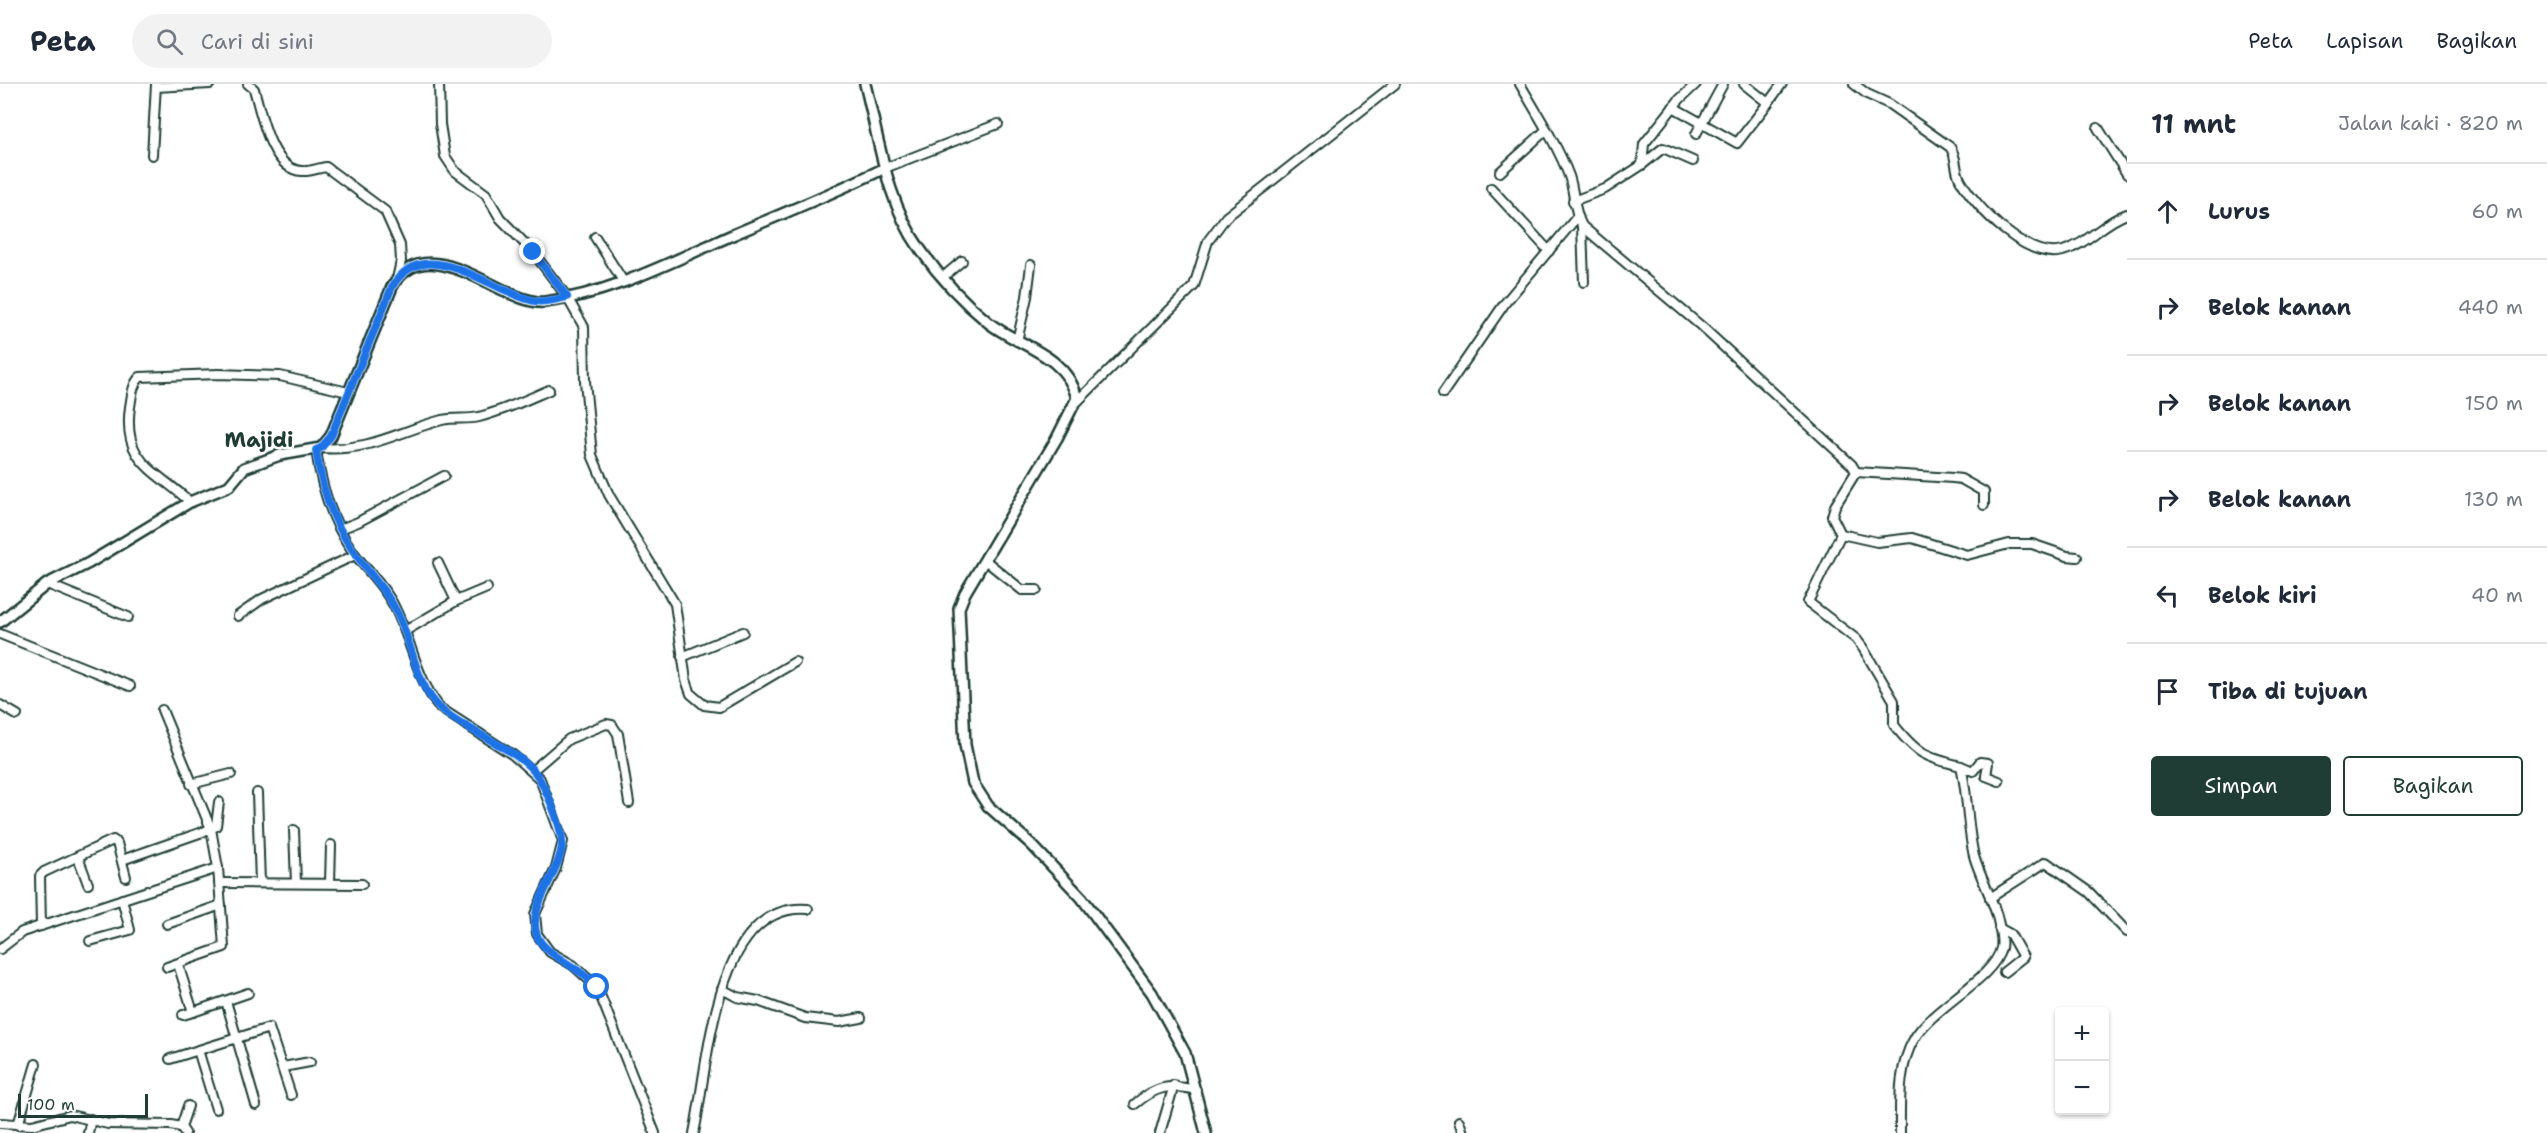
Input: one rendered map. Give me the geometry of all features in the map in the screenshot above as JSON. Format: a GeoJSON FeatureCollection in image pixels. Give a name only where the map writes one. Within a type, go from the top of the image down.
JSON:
{"type":"FeatureCollection","features":[{"type":"Feature","properties":{"kind":"street"},"geometry":{"type":"LineString","coordinates":[[152,155],[156,86],[210,84]]}},
{"type":"Feature","properties":{"kind":"street"},"geometry":{"type":"LineString","coordinates":[[248,84],[254,89],[272,145],[286,165],[301,171],[326,167],[385,211],[400,245],[401,261],[397,279],[331,436],[318,449]]}},
{"type":"Feature","properties":{"kind":"street"},"geometry":{"type":"LineString","coordinates":[[439,84],[440,124],[445,156],[455,171],[486,194],[500,218],[533,252],[567,297],[584,327],[586,399],[592,455],[609,495],[671,596],[678,619],[682,657],[691,694],[704,705],[713,708],[727,704],[795,662]]}},
{"type":"Feature","properties":{"kind":"street"},"geometry":{"type":"LineString","coordinates":[[865,84],[885,168],[907,226],[919,248],[971,308],[1017,341],[1038,350],[1056,363],[1074,389],[1077,402]]}},
{"type":"Feature","properties":{"kind":"street"},"geometry":{"type":"LineString","coordinates":[[1206,1133],[1185,1053],[1137,970],[1099,918],[1031,844],[988,806],[973,783],[965,745],[959,615],[965,593],[986,561],[1077,402],[1194,286],[1205,248],[1226,217],[1395,84]]}},
{"type":"Feature","properties":{"kind":"street"},"geometry":{"type":"LineString","coordinates":[[1520,84],[1570,178],[1573,201],[1582,226],[1709,334],[1846,459],[1856,472],[1961,479],[1984,492],[1984,505]]}},
{"type":"Feature","properties":{"kind":"street"},"geometry":{"type":"LineString","coordinates":[[1642,165],[1644,144],[1673,106],[1695,84]]}},
{"type":"Feature","properties":{"kind":"street"},"geometry":{"type":"LineString","coordinates":[[1696,134],[1723,84]]}},
{"type":"Feature","properties":{"kind":"street"},"geometry":{"type":"LineString","coordinates":[[1744,84],[1768,103]]}},
{"type":"Feature","properties":{"kind":"street"},"geometry":{"type":"LineString","coordinates":[[1673,106],[1737,143],[1782,84]]}},
{"type":"Feature","properties":{"kind":"street"},"geometry":{"type":"LineString","coordinates":[[1854,84],[1894,107],[1950,147],[1955,154],[1959,179],[1967,190],[2001,227],[2036,250],[2063,251],[2085,241],[2113,219],[2127,214]]}},
{"type":"Feature","properties":{"kind":"street"},"geometry":{"type":"LineString","coordinates":[[397,279],[414,267],[436,265],[471,273],[528,300],[544,302],[567,297],[623,281],[809,203],[885,168],[998,124]]}},
{"type":"Feature","properties":{"kind":"street"},"geometry":{"type":"LineString","coordinates":[[2098,128],[2127,174]]}},
{"type":"Feature","properties":{"kind":"street"},"geometry":{"type":"LineString","coordinates":[[1500,172],[1545,131]]}},
{"type":"Feature","properties":{"kind":"street"},"geometry":{"type":"LineString","coordinates":[[1573,201],[1605,189],[1663,148],[1693,161]]}},
{"type":"Feature","properties":{"kind":"street"},"geometry":{"type":"LineString","coordinates":[[1491,188],[1549,251]]}},
{"type":"Feature","properties":{"kind":"street"},"geometry":{"type":"LineString","coordinates":[[1443,393],[1505,303],[1577,217]]}},
{"type":"Feature","properties":{"kind":"street"},"geometry":{"type":"LineString","coordinates":[[1582,226],[1584,282]]}},
{"type":"Feature","properties":{"kind":"street"},"geometry":{"type":"LineString","coordinates":[[595,237],[623,281]]}},
{"type":"Feature","properties":{"kind":"street"},"geometry":{"type":"LineString","coordinates":[[943,277],[962,261]]}},
{"type":"Feature","properties":{"kind":"street"},"geometry":{"type":"LineString","coordinates":[[1017,341],[1028,297],[1031,265]]}},
{"type":"Feature","properties":{"kind":"street"},"geometry":{"type":"LineString","coordinates":[[190,502],[143,465],[132,447],[129,414],[133,388],[140,377],[218,374],[280,376],[348,392]]}},
{"type":"Feature","properties":{"kind":"street"},"geometry":{"type":"LineString","coordinates":[[0,622],[47,584],[89,563],[190,502],[229,486],[244,468],[280,455],[318,449],[351,448],[389,440],[444,420],[478,417],[511,407],[549,390]]}},
{"type":"Feature","properties":{"kind":"street"},"geometry":{"type":"LineString","coordinates":[[318,449],[325,489],[340,529],[356,555],[389,596],[405,632],[422,681],[440,708],[533,770],[540,779],[563,841],[556,868],[536,914],[537,934],[550,952],[573,965],[597,987],[655,1133]]}},
{"type":"Feature","properties":{"kind":"street"},"geometry":{"type":"LineString","coordinates":[[1841,534],[1832,516],[1835,506],[1856,472]]}},
{"type":"Feature","properties":{"kind":"street"},"geometry":{"type":"LineString","coordinates":[[340,529],[358,522],[444,476]]}},
{"type":"Feature","properties":{"kind":"street"},"geometry":{"type":"LineString","coordinates":[[1841,534],[1877,542],[1912,538],[1937,544],[1957,554],[1967,555],[2009,544],[2032,544],[2067,556],[2078,556]]}},
{"type":"Feature","properties":{"kind":"street"},"geometry":{"type":"LineString","coordinates":[[1841,534],[1808,602],[1856,639],[1863,648],[1891,694],[1896,710],[1894,725],[1908,742],[1931,760],[1973,771],[1980,762],[1988,763],[1987,777],[1999,781]]}},
{"type":"Feature","properties":{"kind":"street"},"geometry":{"type":"LineString","coordinates":[[238,616],[262,599],[356,555]]}},
{"type":"Feature","properties":{"kind":"street"},"geometry":{"type":"LineString","coordinates":[[986,561],[1022,590],[1037,590]]}},
{"type":"Feature","properties":{"kind":"street"},"geometry":{"type":"LineString","coordinates":[[438,563],[456,602]]}},
{"type":"Feature","properties":{"kind":"street"},"geometry":{"type":"LineString","coordinates":[[47,584],[128,617]]}},
{"type":"Feature","properties":{"kind":"street"},"geometry":{"type":"LineString","coordinates":[[405,632],[456,602],[487,588]]}},
{"type":"Feature","properties":{"kind":"street"},"geometry":{"type":"LineString","coordinates":[[682,657],[743,632]]}},
{"type":"Feature","properties":{"kind":"street"},"geometry":{"type":"LineString","coordinates":[[0,634],[130,686]]}},
{"type":"Feature","properties":{"kind":"street"},"geometry":{"type":"LineString","coordinates":[[0,705],[17,715]]}},
{"type":"Feature","properties":{"kind":"street"},"geometry":{"type":"LineString","coordinates":[[162,710],[211,829],[218,868],[223,949],[168,967]]}},
{"type":"Feature","properties":{"kind":"street"},"geometry":{"type":"LineString","coordinates":[[533,770],[569,739],[606,724],[612,725],[618,734],[629,803]]}},
{"type":"Feature","properties":{"kind":"street"},"geometry":{"type":"LineString","coordinates":[[1900,1133],[1904,1065],[1913,1040],[1930,1016],[1972,984],[1994,962],[2001,947],[2000,928],[1974,856],[1961,766]]}},
{"type":"Feature","properties":{"kind":"street"},"geometry":{"type":"LineString","coordinates":[[191,784],[231,774]]}},
{"type":"Feature","properties":{"kind":"street"},"geometry":{"type":"LineString","coordinates":[[256,793],[260,883]]}},
{"type":"Feature","properties":{"kind":"street"},"geometry":{"type":"LineString","coordinates":[[122,860],[211,829],[216,826],[219,802]]}},
{"type":"Feature","properties":{"kind":"street"},"geometry":{"type":"LineString","coordinates":[[294,830],[296,884]]}},
{"type":"Feature","properties":{"kind":"street"},"geometry":{"type":"LineString","coordinates":[[41,926],[40,876],[113,840],[117,843],[126,878]]}},
{"type":"Feature","properties":{"kind":"street"},"geometry":{"type":"LineString","coordinates":[[330,884],[332,844]]}},
{"type":"Feature","properties":{"kind":"street"},"geometry":{"type":"LineString","coordinates":[[78,857],[88,884]]}},
{"type":"Feature","properties":{"kind":"street"},"geometry":{"type":"LineString","coordinates":[[1990,898],[2046,862],[2089,892],[2127,932]]}},
{"type":"Feature","properties":{"kind":"street"},"geometry":{"type":"LineString","coordinates":[[0,949],[22,932],[218,868]]}},
{"type":"Feature","properties":{"kind":"street"},"geometry":{"type":"LineString","coordinates":[[219,883],[363,884]]}},
{"type":"Feature","properties":{"kind":"street"},"geometry":{"type":"LineString","coordinates":[[90,941],[130,930],[122,899]]}},
{"type":"Feature","properties":{"kind":"street"},"geometry":{"type":"LineString","coordinates":[[167,924],[221,905]]}},
{"type":"Feature","properties":{"kind":"street"},"geometry":{"type":"LineString","coordinates":[[693,1133],[722,989],[735,956],[764,922],[784,909],[807,909]]}},
{"type":"Feature","properties":{"kind":"street"},"geometry":{"type":"LineString","coordinates":[[2000,928],[2010,934],[2024,957],[2004,972]]}},
{"type":"Feature","properties":{"kind":"street"},"geometry":{"type":"LineString","coordinates":[[178,964],[193,1012]]}},
{"type":"Feature","properties":{"kind":"street"},"geometry":{"type":"LineString","coordinates":[[722,989],[737,997],[758,1001],[805,1018],[839,1022],[861,1018]]}},
{"type":"Feature","properties":{"kind":"street"},"geometry":{"type":"LineString","coordinates":[[183,1015],[248,993]]}},
{"type":"Feature","properties":{"kind":"street"},"geometry":{"type":"LineString","coordinates":[[225,1001],[256,1105]]}},
{"type":"Feature","properties":{"kind":"street"},"geometry":{"type":"LineString","coordinates":[[170,1059],[269,1028],[291,1095]]}},
{"type":"Feature","properties":{"kind":"street"},"geometry":{"type":"LineString","coordinates":[[198,1050],[216,1109]]}},
{"type":"Feature","properties":{"kind":"street"},"geometry":{"type":"LineString","coordinates":[[283,1067],[310,1062]]}},
{"type":"Feature","properties":{"kind":"street"},"geometry":{"type":"LineString","coordinates":[[23,1127],[36,1064]]}},
{"type":"Feature","properties":{"kind":"street"},"geometry":{"type":"LineString","coordinates":[[1135,1104],[1156,1088],[1174,1085],[1196,1089]]}},
{"type":"Feature","properties":{"kind":"street"},"geometry":{"type":"LineString","coordinates":[[1160,1133],[1174,1085]]}},
{"type":"Feature","properties":{"kind":"street"},"geometry":{"type":"LineString","coordinates":[[0,1123],[23,1127],[62,1115],[91,1119],[128,1129],[183,1130],[188,1106]]}},
{"type":"Feature","properties":{"kind":"street"},"geometry":{"type":"LineString","coordinates":[[88,1133],[91,1119]]}},
{"type":"Feature","properties":{"kind":"street"},"geometry":{"type":"LineString","coordinates":[[1460,1121],[1463,1133]]}},
{"type":"Feature","properties":{"kind":"district","name":"Majidi"},"geometry":{"type":"Point","coordinates":[259,440]}},
{"type":"Feature","properties":{"kind":"route"},"geometry":{"type":"LineString","coordinates":[[533,252],[548,276],[567,297],[544,302],[528,300],[490,281],[452,267],[424,265],[403,273],[392,287],[331,436],[321,448],[316,450],[325,489],[340,529],[356,555],[389,596],[401,620],[409,649],[422,681],[431,697],[451,717],[513,755],[533,770],[540,779],[563,841],[556,868],[550,877],[536,914],[537,934],[539,940],[550,952],[573,965],[597,987]]}}]}
